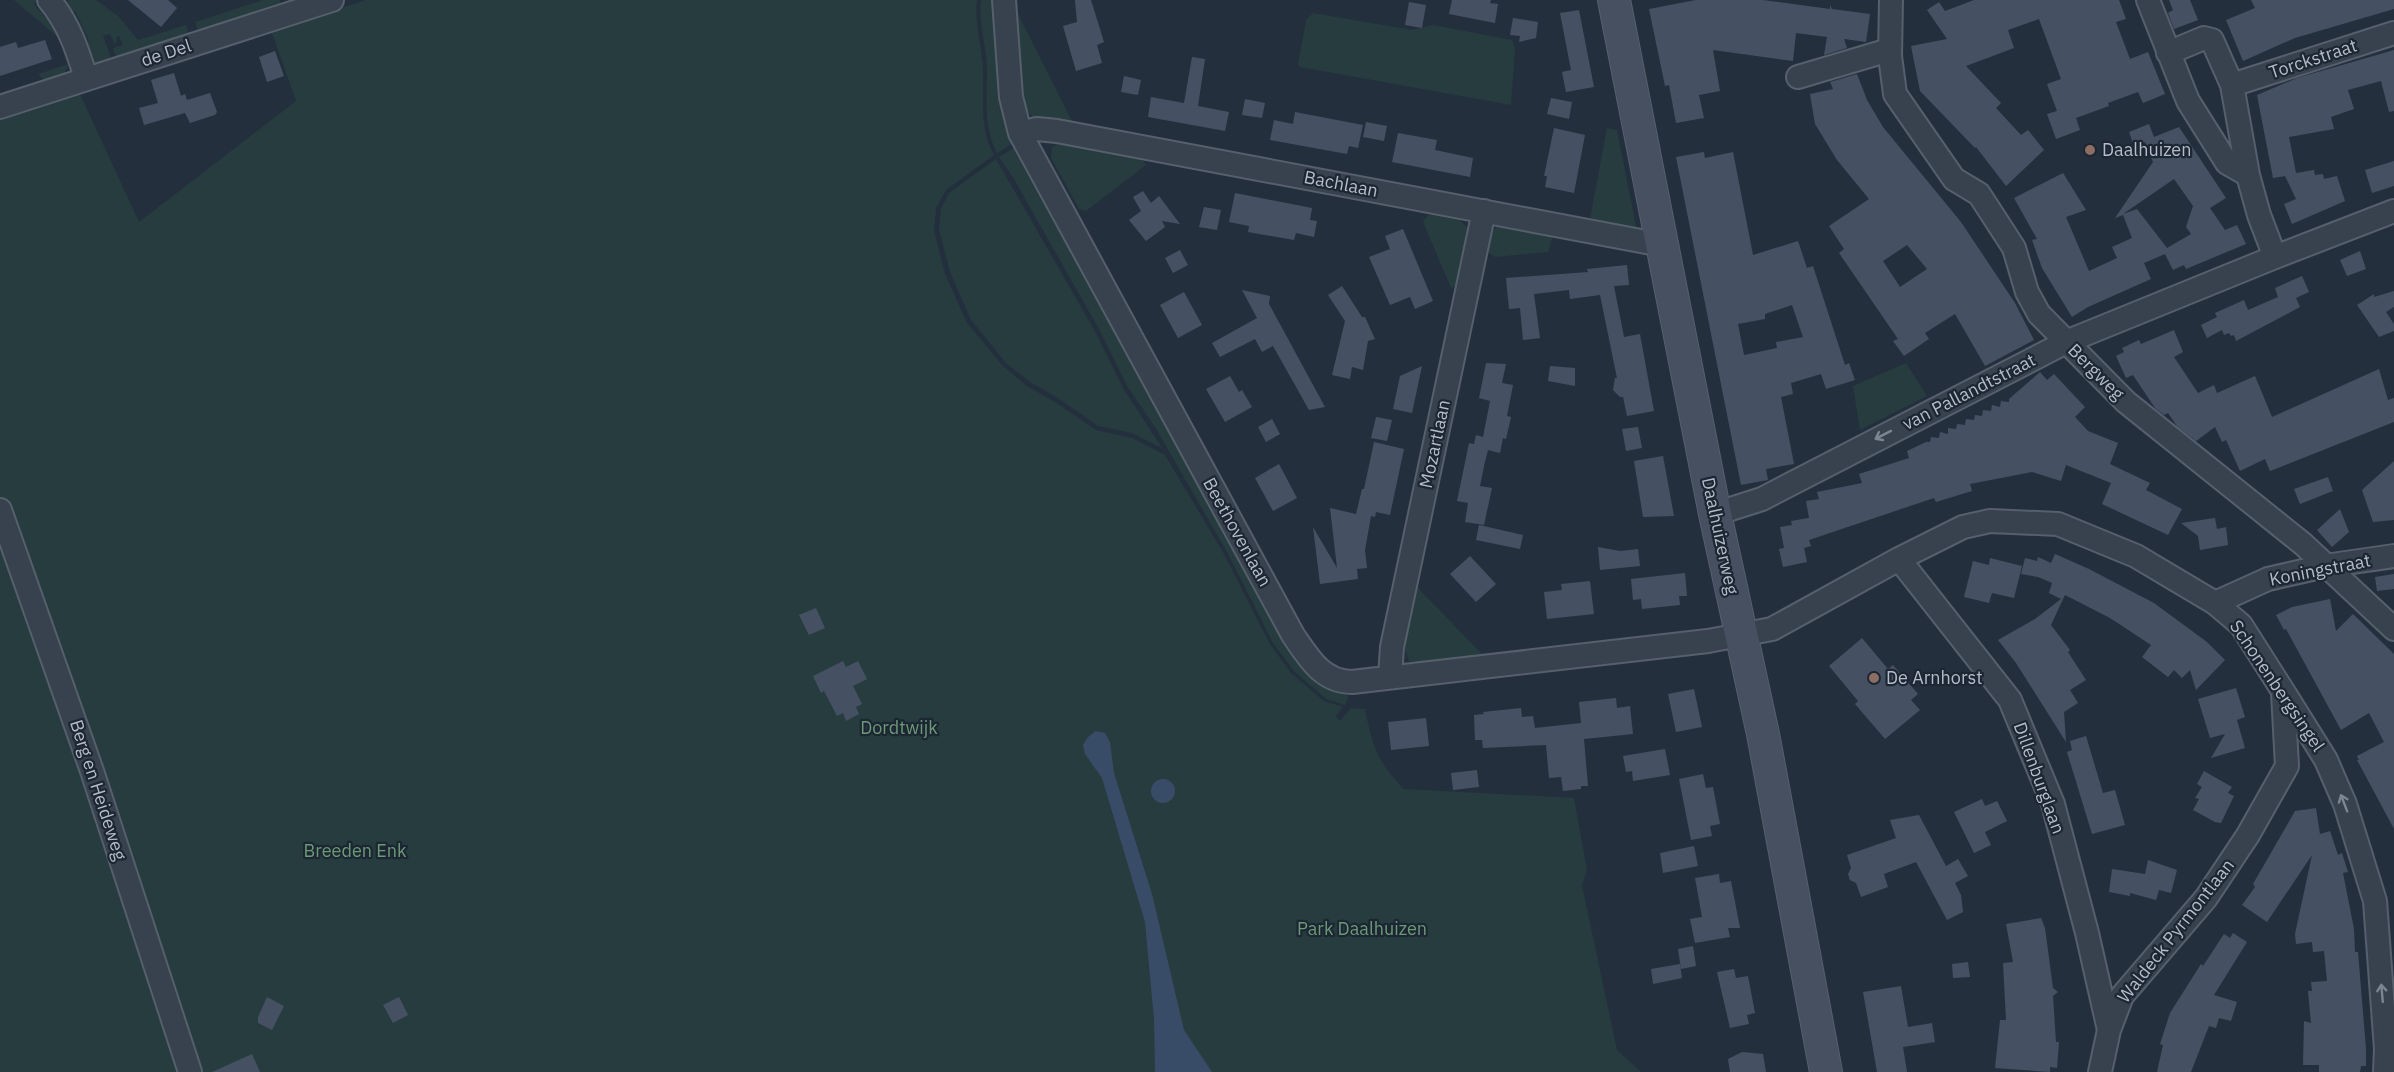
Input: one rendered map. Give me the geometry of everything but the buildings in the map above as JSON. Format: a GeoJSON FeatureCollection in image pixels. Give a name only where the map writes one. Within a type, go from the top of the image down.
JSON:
{"type":"FeatureCollection","features":[{"type":"Feature","properties":{"kind":"main road","name":"Daalhuizerweg"},"geometry":{"type":"LineString","coordinates":[[1614,0],[1715,514],[1763,734],[1826,1072]]}},
{"type":"Feature","properties":{"kind":"street"},"geometry":{"type":"LineString","coordinates":[[49,0],[61,15],[73,37],[86,78]]}},
{"type":"Feature","properties":{"kind":"street","name":"de Del"},"geometry":{"type":"LineString","coordinates":[[0,106],[304,4],[332,0]]}},
{"type":"Feature","properties":{"kind":"street","name":"Beethovenlaan"},"geometry":{"type":"LineString","coordinates":[[1004,0],[1011,98],[1020,133],[1293,635],[1317,668],[1335,680],[1353,682],[1741,635]]}},
{"type":"Feature","properties":{"kind":"street","name":"Bergweg"},"geometry":{"type":"LineString","coordinates":[[1891,0],[1889,50],[1895,94],[1954,178],[1979,194],[2014,248],[2027,292],[2039,314],[2126,402],[2303,544],[2394,629]]}},
{"type":"Feature","properties":{"kind":"street"},"geometry":{"type":"LineString","coordinates":[[2148,0],[2188,101],[2227,163],[2248,175]]}},
{"type":"Feature","properties":{"kind":"street","name":"Torckstraat"},"geometry":{"type":"LineString","coordinates":[[2232,85],[2394,33]]}},
{"type":"Feature","properties":{"kind":"street"},"geometry":{"type":"LineString","coordinates":[[2168,53],[2204,38],[2212,40],[2232,85],[2248,175],[2259,215],[2275,257]]}},
{"type":"Feature","properties":{"kind":"street"},"geometry":{"type":"LineString","coordinates":[[1798,77],[1889,50]]}},
{"type":"Feature","properties":{"kind":"street","name":"Bachlaan"},"geometry":{"type":"LineString","coordinates":[[1020,133],[1036,129],[1057,131],[1662,245]]}},
{"type":"Feature","properties":{"kind":"street","name":"Mozartlaan"},"geometry":{"type":"LineString","coordinates":[[1390,677],[1394,636],[1484,211]]}},
{"type":"Feature","properties":{"kind":"street","name":"van Pallandtstraat"},"geometry":{"type":"LineString","coordinates":[[1715,514],[1762,499],[2066,342],[2394,211]]}},
{"type":"Feature","properties":{"kind":"street","name":"Berg en Heideweg"},"geometry":{"type":"LineString","coordinates":[[0,510],[63,685],[190,1072]]}},
{"type":"Feature","properties":{"kind":"street","name":"Schonenbergsingel"},"geometry":{"type":"LineString","coordinates":[[1741,635],[1772,629],[1899,559],[1963,527],[1990,521],[2058,524],[2136,556],[2216,603],[2241,625],[2326,760],[2345,804],[2374,901],[2386,1049],[2385,1072]]}},
{"type":"Feature","properties":{"kind":"street","name":"Koningstraat"},"geometry":{"type":"LineString","coordinates":[[2216,603],[2268,579],[2325,566],[2394,556]]}},
{"type":"Feature","properties":{"kind":"street","name":"Dillenburglaan"},"geometry":{"type":"LineString","coordinates":[[1899,559],[2010,700],[2052,804],[2087,933],[2109,1030]]}},
{"type":"Feature","properties":{"kind":"street"},"geometry":{"type":"LineString","coordinates":[[2283,691],[2287,766],[2326,760]]}},
{"type":"Feature","properties":{"kind":"street","name":"Waldeck Pyrmontlaan"},"geometry":{"type":"LineString","coordinates":[[2100,1072],[2109,1030],[2122,996],[2206,898],[2248,835],[2287,766]]}},
{"type":"Feature","properties":{"kind":"green space"},"geometry":{"type":"Polygon","coordinates":[[[14,0],[38,0],[34,4],[45,17],[50,14],[66,44],[14,0]]]}},
{"type":"Feature","properties":{"kind":"green space"},"geometry":{"type":"Polygon","coordinates":[[[69,0],[96,0],[118,16],[138,40],[186,25],[189,34],[116,57],[113,48],[123,45],[119,36],[116,37],[117,42],[114,43],[110,34],[103,36],[111,58],[94,64],[84,43],[89,41],[75,11],[70,14],[64,6],[69,0]]]}},
{"type":"Feature","properties":{"kind":"green space"},"geometry":{"type":"Polygon","coordinates":[[[263,0],[280,0],[280,3],[198,31],[195,22],[263,0]]]}},
{"type":"Feature","properties":{"kind":"green space"},"geometry":{"type":"Polygon","coordinates":[[[366,0],[977,0],[983,69],[984,124],[994,155],[946,190],[936,208],[934,230],[945,274],[967,323],[1003,366],[1027,386],[1096,430],[1132,438],[1165,455],[1224,554],[1270,644],[1291,673],[1324,701],[1343,707],[1336,716],[1340,721],[1351,708],[1365,709],[1381,761],[1404,789],[1574,798],[1587,870],[1582,885],[1617,1050],[1641,1072],[196,1072],[27,568],[0,498],[0,118],[79,92],[139,222],[296,101],[271,30],[366,0]]]}},
{"type":"Feature","properties":{"kind":"green space"},"geometry":{"type":"Polygon","coordinates":[[[981,0],[997,0],[1015,142],[997,153],[988,123],[987,61],[981,0]]]}},
{"type":"Feature","properties":{"kind":"green space"},"geometry":{"type":"Polygon","coordinates":[[[1313,13],[1412,30],[1433,25],[1512,40],[1515,48],[1511,105],[1300,67],[1298,64],[1306,20],[1313,13]]]}},
{"type":"Feature","properties":{"kind":"green space"},"geometry":{"type":"Polygon","coordinates":[[[1013,14],[1018,14],[1072,121],[1071,127],[1034,118],[1021,105],[1013,14]]]}},
{"type":"Feature","properties":{"kind":"green space"},"geometry":{"type":"Polygon","coordinates":[[[69,64],[64,74],[44,80],[38,74],[69,64]]]}},
{"type":"Feature","properties":{"kind":"green space"},"geometry":{"type":"Polygon","coordinates":[[[1607,128],[1617,130],[1637,231],[1589,224],[1607,128]]]}},
{"type":"Feature","properties":{"kind":"green space"},"geometry":{"type":"Polygon","coordinates":[[[1057,144],[1141,158],[1146,165],[1086,211],[1079,209],[1051,158],[1052,147],[1057,144]]]}},
{"type":"Feature","properties":{"kind":"green space"},"geometry":{"type":"Polygon","coordinates":[[[1017,146],[1263,597],[1346,688],[1348,698],[1345,705],[1326,699],[1294,671],[1273,643],[1227,552],[1155,427],[1127,386],[1100,331],[1014,179],[999,157],[1017,146]]]}},
{"type":"Feature","properties":{"kind":"green space"},"geometry":{"type":"Polygon","coordinates":[[[996,159],[1096,333],[1123,388],[1162,448],[1132,433],[1098,426],[1030,382],[1006,363],[971,320],[950,272],[939,229],[941,209],[949,193],[996,159]]]}},
{"type":"Feature","properties":{"kind":"green space"},"geometry":{"type":"Polygon","coordinates":[[[1430,213],[1457,218],[1466,226],[1467,232],[1456,286],[1451,288],[1423,222],[1430,213]]]}},
{"type":"Feature","properties":{"kind":"green space"},"geometry":{"type":"Polygon","coordinates":[[[1498,226],[1554,232],[1548,252],[1495,257],[1487,251],[1490,233],[1498,226]]]}},
{"type":"Feature","properties":{"kind":"green space"},"geometry":{"type":"Polygon","coordinates":[[[1906,363],[1927,396],[1860,430],[1853,386],[1906,363]]]}},
{"type":"Feature","properties":{"kind":"green space"},"geometry":{"type":"Polygon","coordinates":[[[0,523],[184,1072],[0,1072],[0,523]]]}},
{"type":"Feature","properties":{"kind":"green space"},"geometry":{"type":"Polygon","coordinates":[[[1411,586],[1417,587],[1482,654],[1418,662],[1409,661],[1405,650],[1399,649],[1411,586]]]}},
{"type":"Feature","properties":{"kind":"water"},"geometry":{"type":"Polygon","coordinates":[[[1096,731],[1105,733],[1110,742],[1114,773],[1152,894],[1184,1030],[1212,1072],[1155,1072],[1154,1019],[1145,922],[1102,778],[1085,754],[1083,745],[1096,731]]]}},
{"type":"Feature","properties":{"kind":"water"},"geometry":{"type":"Polygon","coordinates":[[[1163,779],[1172,782],[1175,791],[1172,800],[1163,803],[1154,800],[1151,791],[1154,782],[1163,779]]]}},
{"type":"Feature","properties":{"kind":"place","name":"Daalhuizen"},"geometry":{"type":"Point","coordinates":[2090,150]}},
{"type":"Feature","properties":{"kind":"place","name":"De Arnhorst"},"geometry":{"type":"Point","coordinates":[1874,678]}},
{"type":"Feature","properties":{"kind":"park label","name":"Dordtwijk"},"geometry":{"type":"Point","coordinates":[899,728]}},
{"type":"Feature","properties":{"kind":"park label","name":"Breeden Enk"},"geometry":{"type":"Point","coordinates":[355,851]}},
{"type":"Feature","properties":{"kind":"park label","name":"Park Daalhuizen"},"geometry":{"type":"Point","coordinates":[1362,929]}}]}
